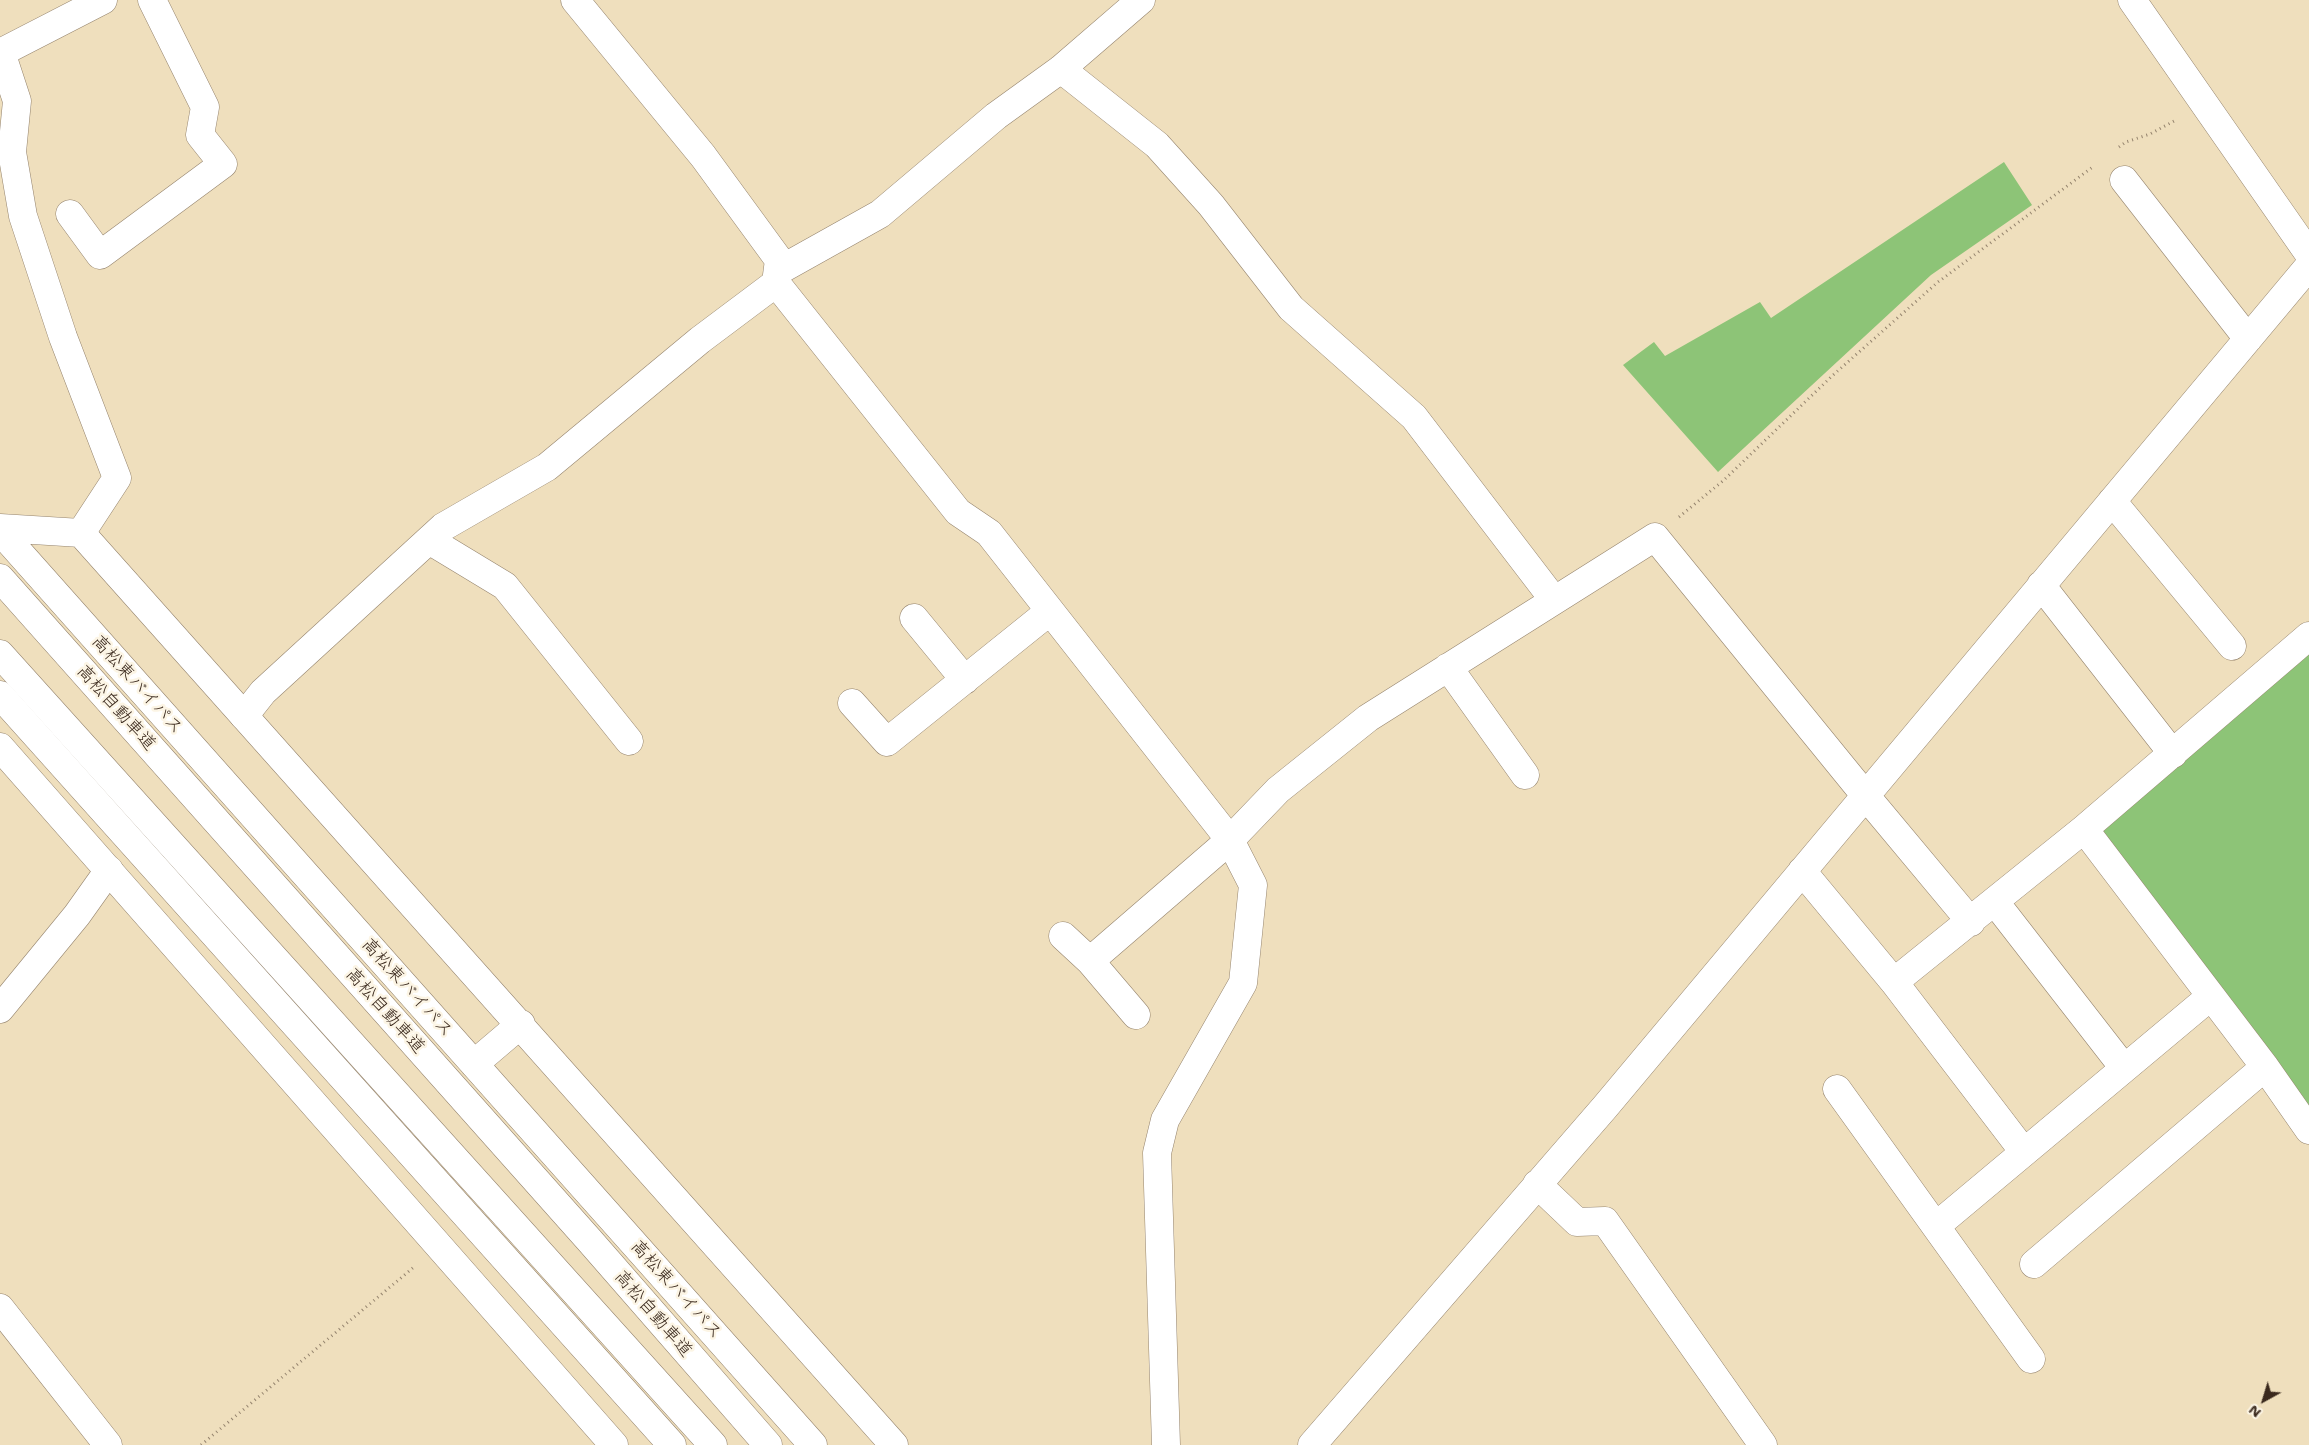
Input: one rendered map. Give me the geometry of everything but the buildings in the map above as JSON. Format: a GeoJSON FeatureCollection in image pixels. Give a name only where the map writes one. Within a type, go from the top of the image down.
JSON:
{"type":"FeatureCollection","features":[{"type":"Feature","properties":{"kind":"main road"},"geometry":{"type":"LineString","coordinates":[[81,533],[117,478],[63,337],[23,216],[12,152],[17,101],[0,52],[103,0]]}},
{"type":"Feature","properties":{"kind":"main road"},"geometry":{"type":"LineString","coordinates":[[70,214],[100,255],[223,164],[200,135],[205,106],[152,0]]}},
{"type":"Feature","properties":{"kind":"main road"},"geometry":{"type":"LineString","coordinates":[[575,0],[703,156],[779,260],[777,277],[958,512],[989,533],[1230,840],[1253,885],[1243,983],[1164,1120],[1157,1153],[1166,1445]]}},
{"type":"Feature","properties":{"kind":"main road"},"geometry":{"type":"LineString","coordinates":[[244,716],[263,692],[443,527],[547,468],[777,277],[880,214],[996,116],[1061,69],[1141,0]]}},
{"type":"Feature","properties":{"kind":"main road"},"geometry":{"type":"LineString","coordinates":[[2132,0],[2309,254]]}},
{"type":"Feature","properties":{"kind":"main road"},"geometry":{"type":"LineString","coordinates":[[1061,69],[1158,144],[1211,205],[1291,308],[1414,417],[1554,600]]}},
{"type":"Feature","properties":{"kind":"main road"},"geometry":{"type":"LineString","coordinates":[[2124,180],[2248,339]]}},
{"type":"Feature","properties":{"kind":"main road"},"geometry":{"type":"LineString","coordinates":[[1312,1445],[1537,1184],[1802,871],[2309,266]]}},
{"type":"Feature","properties":{"kind":"main road"},"geometry":{"type":"LineString","coordinates":[[2112,500],[2232,646]]}},
{"type":"Feature","properties":{"kind":"main road"},"geometry":{"type":"LineString","coordinates":[[0,529],[81,533],[521,1024],[894,1445]]}},
{"type":"Feature","properties":{"kind":"main road","name":"高松東バイパス"},"geometry":{"type":"LineString","coordinates":[[0,529],[813,1445]]}},
{"type":"Feature","properties":{"kind":"main road"},"geometry":{"type":"LineString","coordinates":[[1090,961],[1230,840],[1278,790],[1368,718],[1655,537],[1971,922]]}},
{"type":"Feature","properties":{"kind":"main road"},"geometry":{"type":"LineString","coordinates":[[429,540],[505,586],[629,741]]}},
{"type":"Feature","properties":{"kind":"main road","name":"高松自動車道"},"geometry":{"type":"LineString","coordinates":[[0,578],[590,1241],[768,1445]]}},
{"type":"Feature","properties":{"kind":"main road"},"geometry":{"type":"LineString","coordinates":[[2041,586],[2173,754]]}},
{"type":"Feature","properties":{"kind":"main road"},"geometry":{"type":"LineString","coordinates":[[852,703],[887,742],[1050,611]]}},
{"type":"Feature","properties":{"kind":"main road"},"geometry":{"type":"LineString","coordinates":[[914,618],[965,680]]}},
{"type":"Feature","properties":{"kind":"main road"},"geometry":{"type":"LineString","coordinates":[[1894,982],[1971,922],[2084,829],[2309,636]]}},
{"type":"Feature","properties":{"kind":"main road"},"geometry":{"type":"LineString","coordinates":[[0,654],[713,1445]]}},
{"type":"Feature","properties":{"kind":"main road"},"geometry":{"type":"LineString","coordinates":[[1448,667],[1525,776]]}},
{"type":"Feature","properties":{"kind":"main road"},"geometry":{"type":"LineString","coordinates":[[0,695],[672,1445]]}},
{"type":"Feature","properties":{"kind":"main road"},"geometry":{"type":"LineString","coordinates":[[0,747],[614,1445]]}},
{"type":"Feature","properties":{"kind":"main road"},"geometry":{"type":"LineString","coordinates":[[2084,829],[2265,1067],[2309,1130]]}},
{"type":"Feature","properties":{"kind":"main road"},"geometry":{"type":"LineString","coordinates":[[0,1009],[77,915],[109,870]]}},
{"type":"Feature","properties":{"kind":"main road"},"geometry":{"type":"LineString","coordinates":[[1802,871],[1894,982],[2024,1152]]}},
{"type":"Feature","properties":{"kind":"main road"},"geometry":{"type":"LineString","coordinates":[[1995,902],[2124,1068]]}},
{"type":"Feature","properties":{"kind":"main road"},"geometry":{"type":"LineString","coordinates":[[1064,936],[1090,961],[1136,1015]]}},
{"type":"Feature","properties":{"kind":"main road"},"geometry":{"type":"LineString","coordinates":[[1936,1226],[2211,996]]}},
{"type":"Feature","properties":{"kind":"main road"},"geometry":{"type":"LineString","coordinates":[[474,1064],[521,1024]]}},
{"type":"Feature","properties":{"kind":"main road"},"geometry":{"type":"LineString","coordinates":[[2034,1264],[2265,1067]]}},
{"type":"Feature","properties":{"kind":"main road"},"geometry":{"type":"LineString","coordinates":[[1837,1088],[2032,1359]]}},
{"type":"Feature","properties":{"kind":"main road"},"geometry":{"type":"LineString","coordinates":[[1537,1184],[1577,1222],[1605,1221],[1763,1445]]}},
{"type":"Feature","properties":{"kind":"main road"},"geometry":{"type":"LineString","coordinates":[[0,1308],[108,1445]]}},
{"type":"Feature","properties":{"kind":"path"},"geometry":{"type":"LineString","coordinates":[[2118,148],[2126,142],[2150,134],[2205,104]]}},
{"type":"Feature","properties":{"kind":"path"},"geometry":{"type":"LineString","coordinates":[[1655,537],[1724,480],[1832,376],[1938,282],[2095,165]]}},
{"type":"Feature","properties":{"kind":"path"},"geometry":{"type":"LineString","coordinates":[[201,1445],[419,1263]]}},
{"type":"Feature","properties":{"kind":"green space"},"geometry":{"type":"Polygon","coordinates":[[[2004,162],[2032,205],[1931,275],[1718,472],[1623,365],[1654,342],[1665,356],[1760,302],[1771,318],[2004,162]]]}},
{"type":"Feature","properties":{"kind":"green space"},"geometry":{"type":"Polygon","coordinates":[[[2309,622],[2309,1113],[2093,824],[2268,654],[2309,622]]]}}]}
